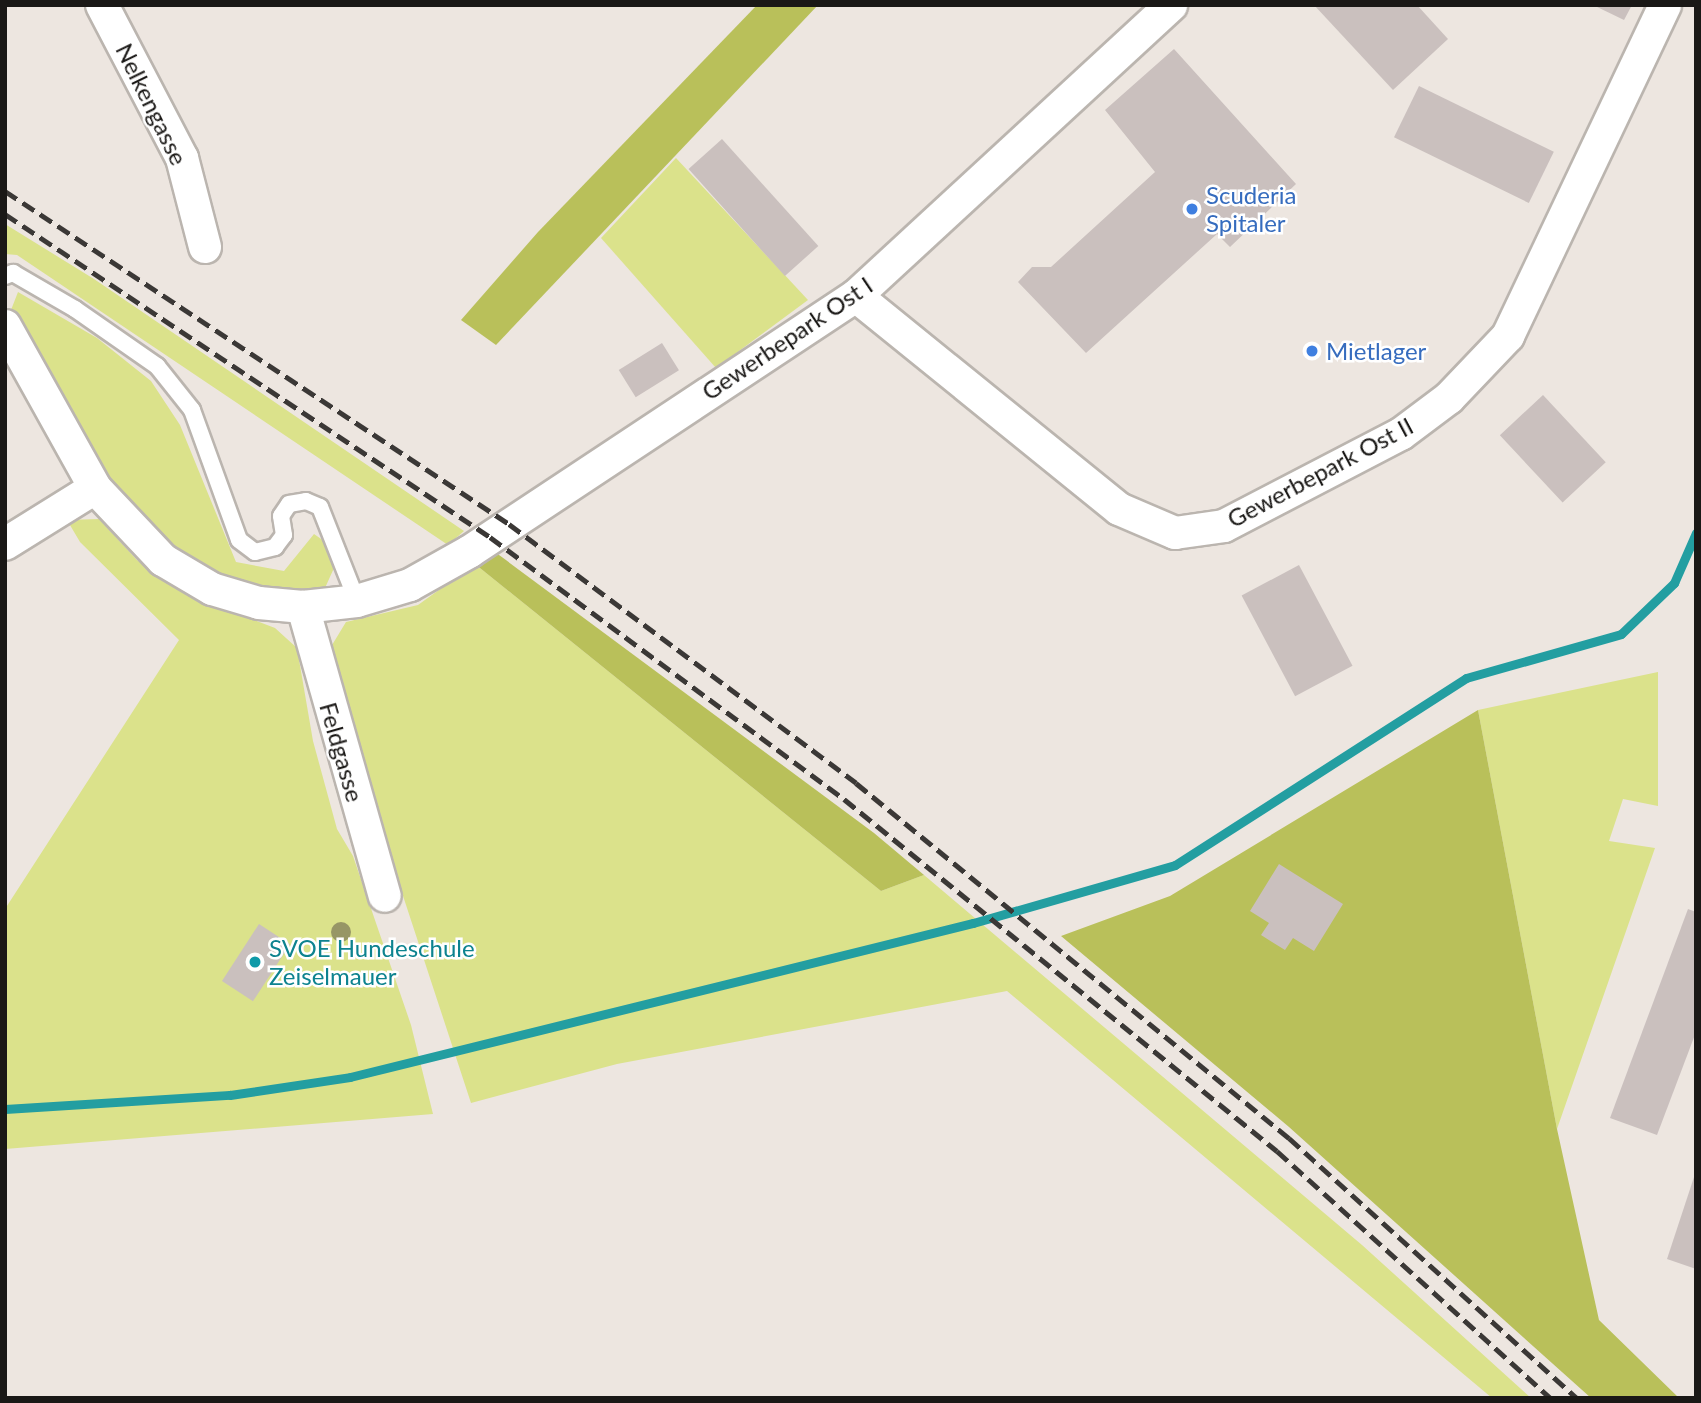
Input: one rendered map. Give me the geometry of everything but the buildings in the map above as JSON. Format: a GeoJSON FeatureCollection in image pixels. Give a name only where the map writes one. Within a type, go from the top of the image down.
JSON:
{"type":"FeatureCollection","features":[{"type":"Feature","properties":{"kind":"street","name":"Nelkengasse"},"geometry":{"type":"LineString","coordinates":[[102,5],[183,158],[205,247]]}},
{"type":"Feature","properties":{"kind":"street","name":"Gewerbepark Ost I"},"geometry":{"type":"LineString","coordinates":[[5,326],[95,488],[163,560],[212,589],[259,603],[303,607],[357,601],[411,585],[469,552],[856,296],[1171,5]]}},
{"type":"Feature","properties":{"kind":"street","name":"Gewerbepark Ost II"},"geometry":{"type":"LineString","coordinates":[[856,296],[1119,509],[1175,533],[1224,526],[1401,434],[1450,398],[1508,335],[1665,5]]}},
{"type":"Feature","properties":{"kind":"street"},"geometry":{"type":"LineString","coordinates":[[5,544],[95,488]]}},
{"type":"Feature","properties":{"kind":"street","name":"Feldgasse"},"geometry":{"type":"LineString","coordinates":[[303,607],[385,896]]}},
{"type":"Feature","properties":{"kind":"lane"},"geometry":{"type":"LineString","coordinates":[[5,276],[13,273],[75,310],[157,366],[192,410],[239,540],[255,552],[275,547],[284,535],[282,516],[289,504],[306,501],[320,507],[357,601]]}},
{"type":"Feature","properties":{"kind":"green space"},"geometry":{"type":"Polygon","coordinates":[[[757,5],[818,5],[496,345],[461,320],[538,232],[757,5]]]}},
{"type":"Feature","properties":{"kind":"green space"},"geometry":{"type":"Polygon","coordinates":[[[676,158],[808,300],[716,368],[601,238],[676,158]]]}},
{"type":"Feature","properties":{"kind":"green space"},"geometry":{"type":"Polygon","coordinates":[[[5,224],[94,279],[464,531],[448,545],[17,255],[5,254],[5,224]]]}},
{"type":"Feature","properties":{"kind":"green space"},"geometry":{"type":"Polygon","coordinates":[[[18,292],[97,338],[151,381],[180,425],[236,562],[284,571],[314,534],[324,541],[334,568],[325,588],[279,592],[223,577],[179,555],[133,515],[97,465],[11,310],[18,292]]]}},
{"type":"Feature","properties":{"kind":"green space"},"geometry":{"type":"Polygon","coordinates":[[[99,519],[137,560],[193,597],[275,628],[297,648],[313,741],[337,829],[353,856],[411,1025],[433,1114],[5,1149],[5,909],[179,640],[80,542],[67,520],[99,519]]]}},
{"type":"Feature","properties":{"kind":"green space"},"geometry":{"type":"Polygon","coordinates":[[[495,552],[874,833],[924,875],[881,891],[475,564],[495,552]]]}},
{"type":"Feature","properties":{"kind":"green space"},"geometry":{"type":"Polygon","coordinates":[[[475,564],[881,891],[924,875],[1362,1245],[1531,1398],[1492,1398],[1007,991],[617,1064],[471,1103],[342,710],[329,650],[346,622],[418,605],[475,564]]]}},
{"type":"Feature","properties":{"kind":"green space"},"geometry":{"type":"Polygon","coordinates":[[[1658,672],[1658,806],[1623,799],[1609,841],[1655,848],[1557,1129],[1478,710],[1658,672]]]}},
{"type":"Feature","properties":{"kind":"green space"},"geometry":{"type":"Polygon","coordinates":[[[1478,710],[1557,1129],[1599,1320],[1679,1398],[1591,1398],[1289,1127],[1061,936],[1170,896],[1478,710]]]}},
{"type":"Feature","properties":{"kind":"waterway"},"geometry":{"type":"LineString","coordinates":[[5,1109],[230,1095],[350,1077],[973,923],[1175,865],[1466,678],[1621,634],[1674,583],[1696,533]]}},
{"type":"Feature","properties":{"kind":"railway"},"geometry":{"type":"LineString","coordinates":[[5,191],[509,524],[856,783],[1289,1138],[1577,1398]]}},
{"type":"Feature","properties":{"kind":"railway"},"geometry":{"type":"LineString","coordinates":[[5,214],[490,537],[844,799],[1277,1151],[1550,1398]]}},
{"type":"Feature","properties":{"kind":"place","name":"Scuderia Spitaler"},"geometry":{"type":"Point","coordinates":[1192,209]}},
{"type":"Feature","properties":{"kind":"place","name":"Mietlager"},"geometry":{"type":"Point","coordinates":[1312,351]}},
{"type":"Feature","properties":{"kind":"place","name":"SVOE Hundeschule Zeiselmauer"},"geometry":{"type":"Point","coordinates":[255,962]}}]}
